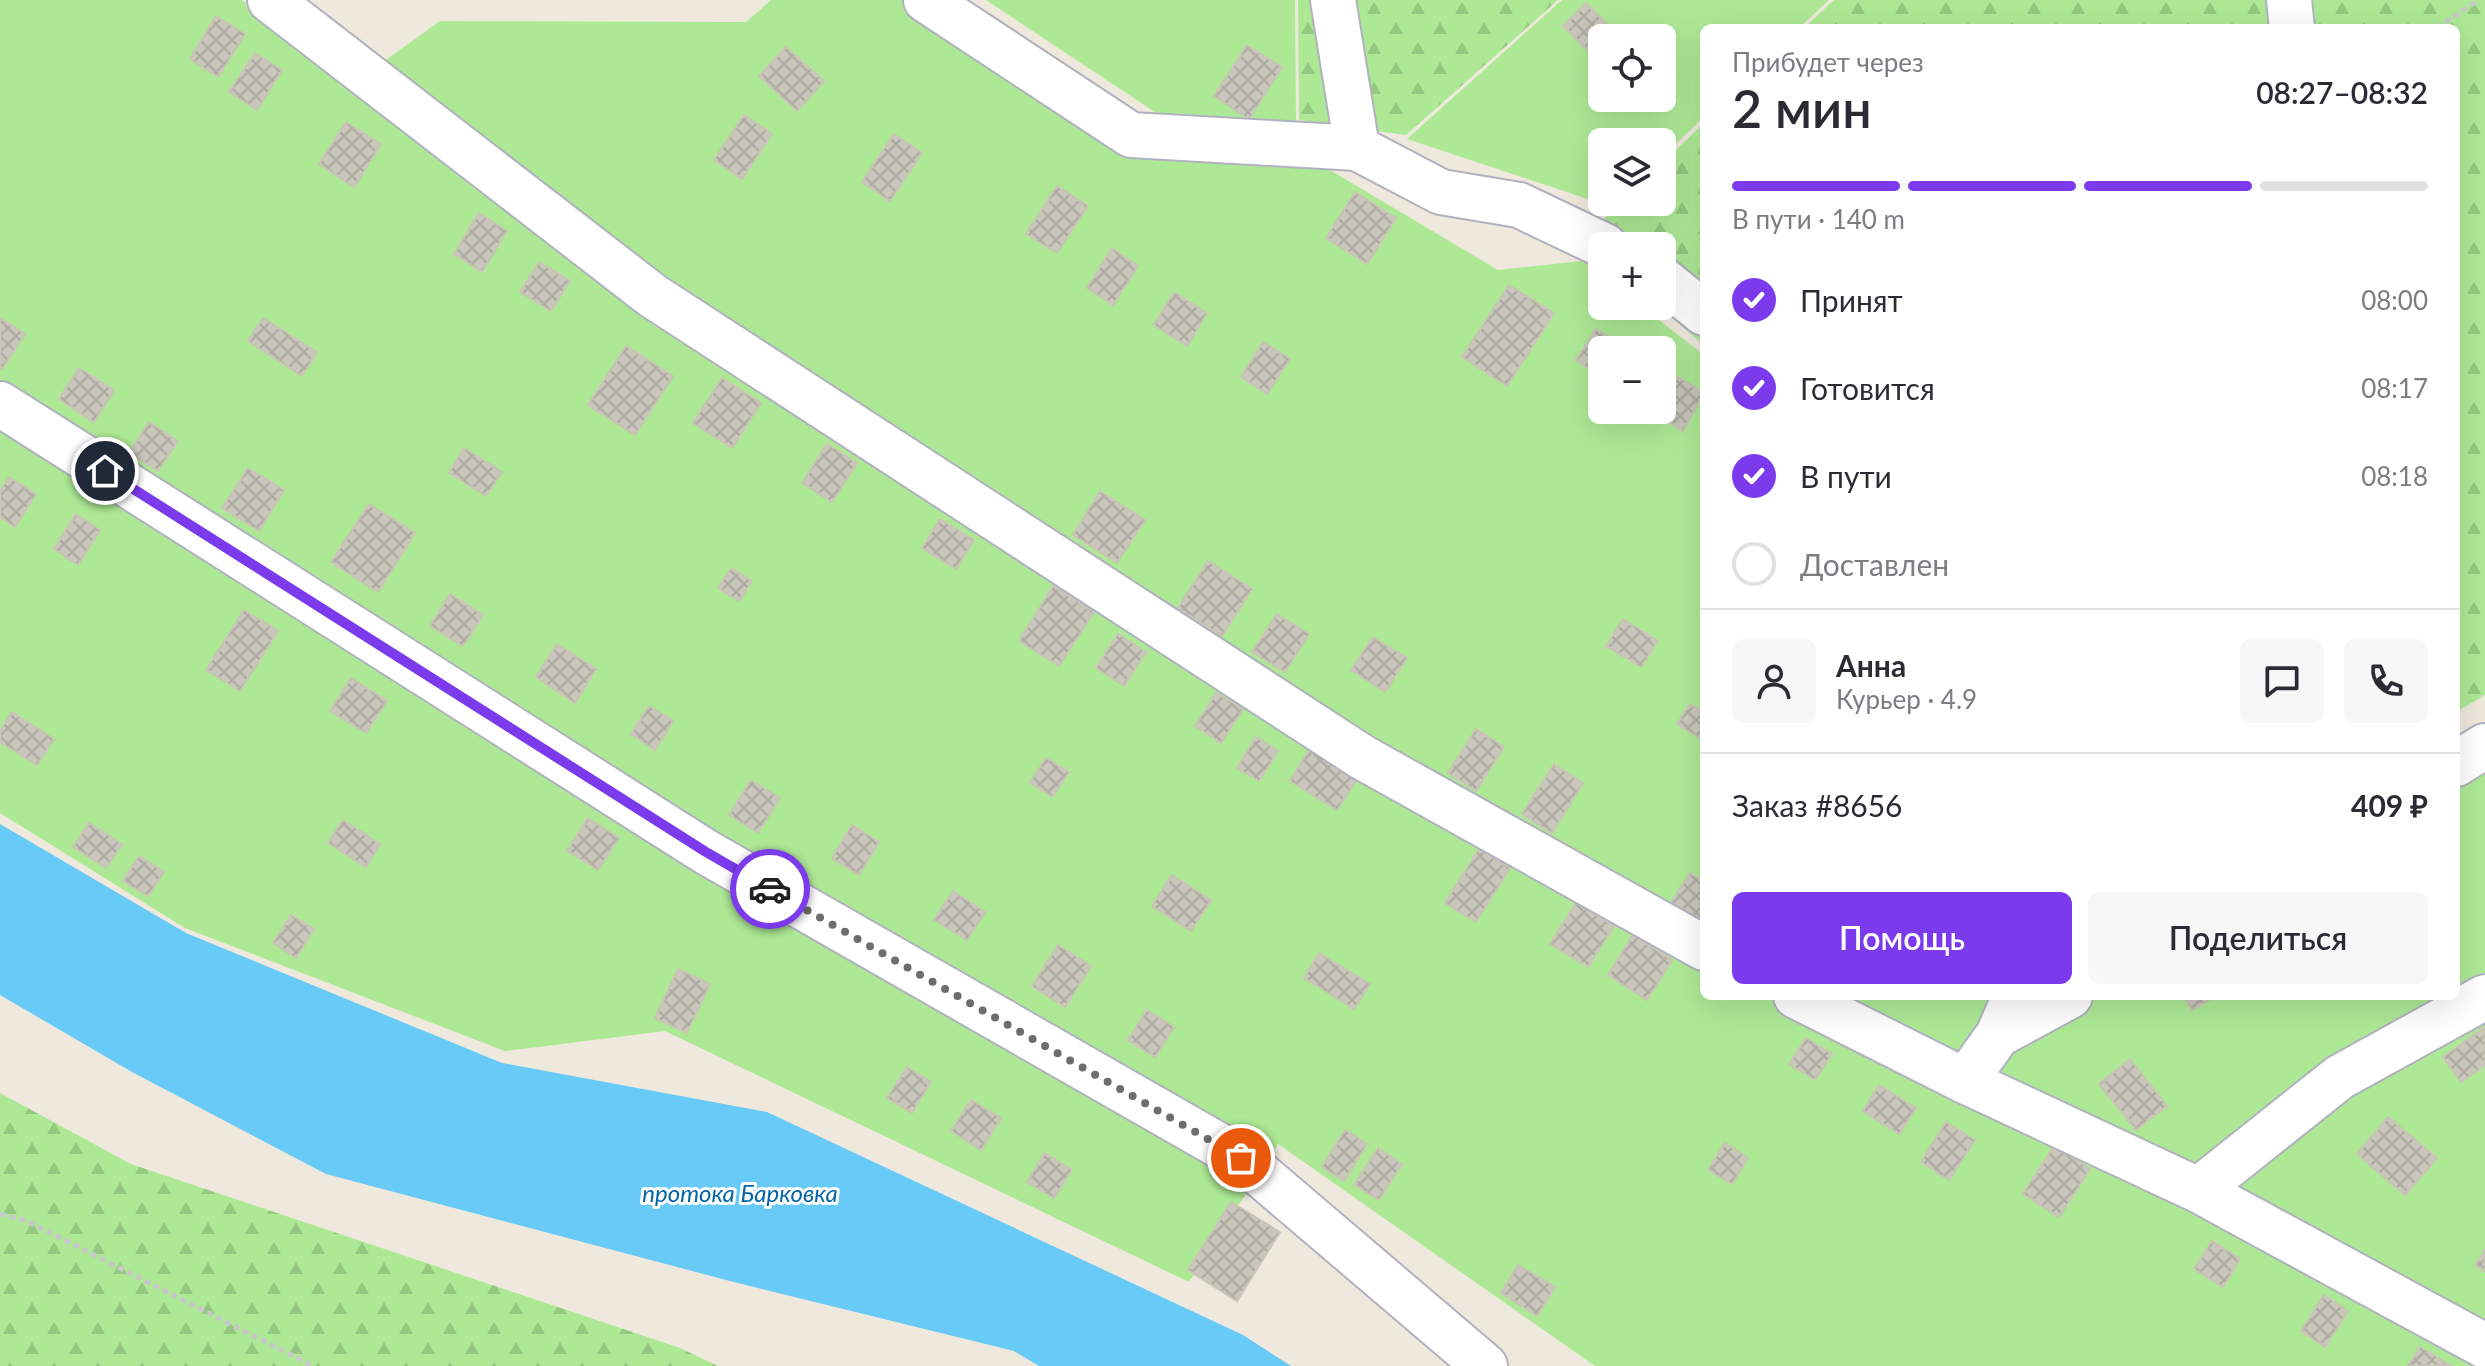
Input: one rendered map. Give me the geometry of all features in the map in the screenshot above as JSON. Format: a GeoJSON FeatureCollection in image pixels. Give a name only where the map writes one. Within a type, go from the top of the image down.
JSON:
{"type":"FeatureCollection","features":[{"type":"Feature","properties":{"kind":"lane"},"geometry":{"type":"LineString","coordinates":[[270,0],[653,296],[1362,757],[1700,946]]}},
{"type":"Feature","properties":{"kind":"lane"},"geometry":{"type":"LineString","coordinates":[[926,0],[1131,135],[1357,148],[1441,192],[1519,205],[1588,238]]}},
{"type":"Feature","properties":{"kind":"lane"},"geometry":{"type":"LineString","coordinates":[[1333,0],[1357,148]]}},
{"type":"Feature","properties":{"kind":"lane"},"geometry":{"type":"LineString","coordinates":[[2289,0],[2292,24]]}},
{"type":"Feature","properties":{"kind":"lane"},"geometry":{"type":"LineString","coordinates":[[1676,290],[1700,310]]}},
{"type":"Feature","properties":{"kind":"lane"},"geometry":{"type":"LineString","coordinates":[[0,404],[706,852],[1241,1158],[1485,1366]]}},
{"type":"Feature","properties":{"kind":"lane"},"geometry":{"type":"LineString","coordinates":[[2460,762],[2485,746]]}},
{"type":"Feature","properties":{"kind":"lane"},"geometry":{"type":"LineString","coordinates":[[2198,1190],[2340,1077],[2485,997]]}},
{"type":"Feature","properties":{"kind":"lane"},"geometry":{"type":"LineString","coordinates":[[1804,1000],[1965,1081],[2198,1190],[2485,1346]]}},
{"type":"Feature","properties":{"kind":"lane"},"geometry":{"type":"LineString","coordinates":[[1965,1081],[2006,1015],[2057,1000]]}},
{"type":"Feature","properties":{"kind":"path"},"geometry":{"type":"LineString","coordinates":[[2443,24],[2478,0]]}},
{"type":"Feature","properties":{"kind":"path"},"geometry":{"type":"LineString","coordinates":[[0,1214],[27,1221],[313,1366]]}},
{"type":"Feature","properties":{"kind":"green space"},"geometry":{"type":"Polygon","coordinates":[[[0,0],[242,0],[347,88],[440,21],[746,22],[771,0],[909,0],[1128,146],[1325,167],[1498,270],[1582,261],[1588,266],[1588,320],[1659,320],[1700,352],[1700,1000],[2055,1000],[2060,1021],[2094,1000],[2460,1000],[2460,779],[2485,763],[2485,1366],[1595,1366],[1278,1144],[1189,1282],[665,1031],[505,1051],[185,928],[0,813],[0,0]]]}},
{"type":"Feature","properties":{"kind":"green space"},"geometry":{"type":"Polygon","coordinates":[[[986,0],[1295,0],[1296,122],[1179,128],[986,0]]]}},
{"type":"Feature","properties":{"kind":"green space"},"geometry":{"type":"Polygon","coordinates":[[[1298,0],[1558,0],[1406,135],[1299,120],[1298,0]]]}},
{"type":"Feature","properties":{"kind":"green space"},"geometry":{"type":"Polygon","coordinates":[[[1562,0],[1829,0],[1803,24],[1700,24],[1700,121],[1676,144],[1676,128],[1588,128],[1588,199],[1407,139],[1562,0]]]}},
{"type":"Feature","properties":{"kind":"green space"},"geometry":{"type":"Polygon","coordinates":[[[1834,0],[2485,0],[2485,695],[2460,710],[2460,24],[1808,24],[1834,0]]]}},
{"type":"Feature","properties":{"kind":"green space"},"geometry":{"type":"Polygon","coordinates":[[[1700,127],[1700,341],[1676,320],[1676,232],[1608,232],[1601,222],[1607,216],[1676,216],[1676,150],[1700,127]]]}},
{"type":"Feature","properties":{"kind":"green space"},"geometry":{"type":"Polygon","coordinates":[[[0,1093],[131,1164],[680,1348],[718,1366],[0,1366],[0,1093]]]}},
{"type":"Feature","properties":{"kind":"water","name":"протока Барковка"},"geometry":{"type":"Polygon","coordinates":[[[0,824],[186,933],[502,1063],[767,1112],[1243,1335],[1291,1366],[1039,1366],[1014,1351],[730,1281],[326,1174],[132,1072],[0,995],[0,824]]]}},
{"type":"Feature","properties":{"kind":"building"},"geometry":{"type":"Polygon","coordinates":[[[1586,3],[1607,24],[1588,24],[1588,51],[1563,26],[1586,3]]]}},
{"type":"Feature","properties":{"kind":"building"},"geometry":{"type":"Polygon","coordinates":[[[216,16],[245,34],[218,77],[190,59],[216,16]]]}},
{"type":"Feature","properties":{"kind":"building"},"geometry":{"type":"Polygon","coordinates":[[[1247,45],[1282,67],[1249,119],[1214,96],[1247,45]]]}},
{"type":"Feature","properties":{"kind":"building"},"geometry":{"type":"Polygon","coordinates":[[[786,47],[824,81],[797,111],[759,76],[786,47]]]}},
{"type":"Feature","properties":{"kind":"building"},"geometry":{"type":"Polygon","coordinates":[[[255,53],[282,70],[257,110],[229,92],[255,53]]]}},
{"type":"Feature","properties":{"kind":"building"},"geometry":{"type":"Polygon","coordinates":[[[744,115],[772,134],[742,179],[714,160],[744,115]]]}},
{"type":"Feature","properties":{"kind":"building"},"geometry":{"type":"Polygon","coordinates":[[[346,122],[381,144],[354,187],[319,164],[346,122]]]}},
{"type":"Feature","properties":{"kind":"building"},"geometry":{"type":"Polygon","coordinates":[[[894,134],[922,153],[890,201],[862,182],[894,134]]]}},
{"type":"Feature","properties":{"kind":"building"},"geometry":{"type":"Polygon","coordinates":[[[1057,186],[1088,206],[1057,253],[1026,234],[1057,186]]]}},
{"type":"Feature","properties":{"kind":"building"},"geometry":{"type":"Polygon","coordinates":[[[1355,192],[1396,218],[1367,264],[1326,238],[1355,192]]]}},
{"type":"Feature","properties":{"kind":"building"},"geometry":{"type":"Polygon","coordinates":[[[479,213],[507,231],[482,272],[454,254],[479,213]]]}},
{"type":"Feature","properties":{"kind":"building"},"geometry":{"type":"Polygon","coordinates":[[[1112,248],[1138,266],[1113,305],[1087,288],[1112,248]]]}},
{"type":"Feature","properties":{"kind":"building"},"geometry":{"type":"Polygon","coordinates":[[[539,262],[570,281],[551,311],[520,292],[539,262]]]}},
{"type":"Feature","properties":{"kind":"building"},"geometry":{"type":"Polygon","coordinates":[[[1509,285],[1554,313],[1507,386],[1462,357],[1509,285]]]}},
{"type":"Feature","properties":{"kind":"building"},"geometry":{"type":"Polygon","coordinates":[[[1174,292],[1207,313],[1187,346],[1154,325],[1174,292]]]}},
{"type":"Feature","properties":{"kind":"building"},"geometry":{"type":"Polygon","coordinates":[[[0,318],[25,334],[2,369],[0,367],[0,318]]]}},
{"type":"Feature","properties":{"kind":"building"},"geometry":{"type":"Polygon","coordinates":[[[263,318],[317,352],[302,376],[248,341],[263,318]]]}},
{"type":"Feature","properties":{"kind":"building"},"geometry":{"type":"Polygon","coordinates":[[[1596,329],[1607,336],[1591,336],[1596,329]]]}},
{"type":"Feature","properties":{"kind":"building"},"geometry":{"type":"Polygon","coordinates":[[[1588,341],[1588,368],[1576,360],[1588,341]]]}},
{"type":"Feature","properties":{"kind":"building"},"geometry":{"type":"Polygon","coordinates":[[[1263,342],[1290,359],[1267,394],[1241,377],[1263,342]]]}},
{"type":"Feature","properties":{"kind":"building"},"geometry":{"type":"Polygon","coordinates":[[[626,346],[673,376],[635,435],[588,405],[626,346]]]}},
{"type":"Feature","properties":{"kind":"building"},"geometry":{"type":"Polygon","coordinates":[[[79,368],[114,390],[94,422],[59,399],[79,368]]]}},
{"type":"Feature","properties":{"kind":"building"},"geometry":{"type":"Polygon","coordinates":[[[1678,377],[1700,391],[1700,400],[1683,431],[1672,424],[1676,424],[1678,377]]]}},
{"type":"Feature","properties":{"kind":"building"},"geometry":{"type":"Polygon","coordinates":[[[722,378],[761,403],[732,448],[693,423],[722,378]]]}},
{"type":"Feature","properties":{"kind":"building"},"geometry":{"type":"Polygon","coordinates":[[[149,422],[178,441],[158,471],[129,453],[149,422]]]}},
{"type":"Feature","properties":{"kind":"building"},"geometry":{"type":"Polygon","coordinates":[[[827,444],[857,463],[832,502],[802,483],[827,444]]]}},
{"type":"Feature","properties":{"kind":"building"},"geometry":{"type":"Polygon","coordinates":[[[464,448],[502,472],[486,496],[449,473],[464,448]]]}},
{"type":"Feature","properties":{"kind":"building"},"geometry":{"type":"Polygon","coordinates":[[[248,468],[284,490],[259,531],[222,508],[248,468]]]}},
{"type":"Feature","properties":{"kind":"building"},"geometry":{"type":"Polygon","coordinates":[[[9,477],[36,494],[15,527],[0,517],[0,491],[9,477]]]}},
{"type":"Feature","properties":{"kind":"building"},"geometry":{"type":"Polygon","coordinates":[[[1100,491],[1145,520],[1117,563],[1073,535],[1100,491]]]}},
{"type":"Feature","properties":{"kind":"building"},"geometry":{"type":"Polygon","coordinates":[[[369,504],[415,533],[378,592],[331,562],[369,504]]]}},
{"type":"Feature","properties":{"kind":"building"},"geometry":{"type":"Polygon","coordinates":[[[76,514],[100,530],[78,565],[54,549],[76,514]]]}},
{"type":"Feature","properties":{"kind":"building"},"geometry":{"type":"Polygon","coordinates":[[[940,519],[974,540],[956,569],[922,548],[940,519]]]}},
{"type":"Feature","properties":{"kind":"building"},"geometry":{"type":"Polygon","coordinates":[[[1208,561],[1252,589],[1222,636],[1178,608],[1208,561]]]}},
{"type":"Feature","properties":{"kind":"building"},"geometry":{"type":"Polygon","coordinates":[[[731,568],[752,581],[739,601],[718,588],[731,568]]]}},
{"type":"Feature","properties":{"kind":"building"},"geometry":{"type":"Polygon","coordinates":[[[1053,586],[1094,612],[1059,666],[1019,641],[1053,586]]]}},
{"type":"Feature","properties":{"kind":"building"},"geometry":{"type":"Polygon","coordinates":[[[450,594],[483,615],[463,646],[430,626],[450,594]]]}},
{"type":"Feature","properties":{"kind":"building"},"geometry":{"type":"Polygon","coordinates":[[[244,610],[278,631],[240,691],[206,670],[244,610]]]}},
{"type":"Feature","properties":{"kind":"building"},"geometry":{"type":"Polygon","coordinates":[[[1277,614],[1309,634],[1285,672],[1252,652],[1277,614]]]}},
{"type":"Feature","properties":{"kind":"building"},"geometry":{"type":"Polygon","coordinates":[[[1623,619],[1658,641],[1641,667],[1606,646],[1623,619]]]}},
{"type":"Feature","properties":{"kind":"building"},"geometry":{"type":"Polygon","coordinates":[[[1118,634],[1146,652],[1124,686],[1096,668],[1118,634]]]}},
{"type":"Feature","properties":{"kind":"building"},"geometry":{"type":"Polygon","coordinates":[[[1373,637],[1407,658],[1385,692],[1351,670],[1373,637]]]}},
{"type":"Feature","properties":{"kind":"building"},"geometry":{"type":"Polygon","coordinates":[[[557,644],[596,669],[575,703],[536,677],[557,644]]]}},
{"type":"Feature","properties":{"kind":"building"},"geometry":{"type":"Polygon","coordinates":[[[351,678],[387,701],[366,733],[330,711],[351,678]]]}},
{"type":"Feature","properties":{"kind":"building"},"geometry":{"type":"Polygon","coordinates":[[[1216,693],[1243,709],[1221,743],[1195,726],[1216,693]]]}},
{"type":"Feature","properties":{"kind":"building"},"geometry":{"type":"Polygon","coordinates":[[[1690,704],[1700,710],[1700,738],[1677,724],[1690,704]]]}},
{"type":"Feature","properties":{"kind":"building"},"geometry":{"type":"Polygon","coordinates":[[[649,706],[673,721],[655,750],[631,734],[649,706]]]}},
{"type":"Feature","properties":{"kind":"building"},"geometry":{"type":"Polygon","coordinates":[[[12,712],[54,739],[37,765],[0,742],[0,731],[12,712]]]}},
{"type":"Feature","properties":{"kind":"building"},"geometry":{"type":"Polygon","coordinates":[[[1476,729],[1504,747],[1476,791],[1448,773],[1476,729]]]}},
{"type":"Feature","properties":{"kind":"building"},"geometry":{"type":"Polygon","coordinates":[[[1256,737],[1278,751],[1259,781],[1237,768],[1256,737]]]}},
{"type":"Feature","properties":{"kind":"building"},"geometry":{"type":"Polygon","coordinates":[[[1310,748],[1358,778],[1337,810],[1290,781],[1310,748]]]}},
{"type":"Feature","properties":{"kind":"building"},"geometry":{"type":"Polygon","coordinates":[[[1046,758],[1069,772],[1052,797],[1030,782],[1046,758]]]}},
{"type":"Feature","properties":{"kind":"building"},"geometry":{"type":"Polygon","coordinates":[[[1554,764],[1583,783],[1552,833],[1522,814],[1554,764]]]}},
{"type":"Feature","properties":{"kind":"building"},"geometry":{"type":"Polygon","coordinates":[[[751,780],[780,798],[758,833],[729,815],[751,780]]]}},
{"type":"Feature","properties":{"kind":"building"},"geometry":{"type":"Polygon","coordinates":[[[588,818],[619,838],[598,870],[567,851],[588,818]]]}},
{"type":"Feature","properties":{"kind":"building"},"geometry":{"type":"Polygon","coordinates":[[[343,820],[380,844],[366,867],[328,843],[343,820]]]}},
{"type":"Feature","properties":{"kind":"building"},"geometry":{"type":"Polygon","coordinates":[[[89,823],[122,844],[106,868],[73,847],[89,823]]]}},
{"type":"Feature","properties":{"kind":"building"},"geometry":{"type":"Polygon","coordinates":[[[852,825],[879,842],[859,875],[832,858],[852,825]]]}},
{"type":"Feature","properties":{"kind":"building"},"geometry":{"type":"Polygon","coordinates":[[[1479,849],[1510,868],[1476,922],[1445,903],[1479,849]]]}},
{"type":"Feature","properties":{"kind":"building"},"geometry":{"type":"Polygon","coordinates":[[[139,856],[164,872],[148,896],[123,881],[139,856]]]}},
{"type":"Feature","properties":{"kind":"building"},"geometry":{"type":"Polygon","coordinates":[[[1690,873],[1700,879],[1700,925],[1697,930],[1666,911],[1690,873]]]}},
{"type":"Feature","properties":{"kind":"building"},"geometry":{"type":"Polygon","coordinates":[[[1172,875],[1211,900],[1191,931],[1152,906],[1172,875]]]}},
{"type":"Feature","properties":{"kind":"building"},"geometry":{"type":"Polygon","coordinates":[[[953,891],[985,912],[967,940],[934,920],[953,891]]]}},
{"type":"Feature","properties":{"kind":"building"},"geometry":{"type":"Polygon","coordinates":[[[1576,903],[1614,926],[1588,967],[1550,944],[1576,903]]]}},
{"type":"Feature","properties":{"kind":"building"},"geometry":{"type":"Polygon","coordinates":[[[291,915],[314,929],[296,958],[273,943],[291,915]]]}},
{"type":"Feature","properties":{"kind":"building"},"geometry":{"type":"Polygon","coordinates":[[[1633,935],[1672,960],[1647,1000],[1608,975],[1633,935]]]}},
{"type":"Feature","properties":{"kind":"building"},"geometry":{"type":"Polygon","coordinates":[[[1058,945],[1091,966],[1065,1007],[1032,986],[1058,945]]]}},
{"type":"Feature","properties":{"kind":"building"},"geometry":{"type":"Polygon","coordinates":[[[1319,953],[1370,984],[1354,1009],[1304,978],[1319,953]]]}},
{"type":"Feature","properties":{"kind":"building"},"geometry":{"type":"Polygon","coordinates":[[[678,969],[710,984],[687,1033],[655,1018],[678,969]]]}},
{"type":"Feature","properties":{"kind":"building"},"geometry":{"type":"Polygon","coordinates":[[[2186,1000],[2209,1000],[2192,1010],[2186,1000]]]}},
{"type":"Feature","properties":{"kind":"building"},"geometry":{"type":"Polygon","coordinates":[[[1147,1010],[1174,1027],[1155,1057],[1128,1040],[1147,1010]]]}},
{"type":"Feature","properties":{"kind":"building"},"geometry":{"type":"Polygon","coordinates":[[[2485,1027],[2485,1065],[2461,1082],[2443,1057],[2485,1027]]]}},
{"type":"Feature","properties":{"kind":"building"},"geometry":{"type":"Polygon","coordinates":[[[1806,1038],[1832,1054],[1815,1080],[1789,1064],[1806,1038]]]}},
{"type":"Feature","properties":{"kind":"building"},"geometry":{"type":"Polygon","coordinates":[[[2130,1059],[2167,1106],[2136,1130],[2099,1084],[2130,1059]]]}},
{"type":"Feature","properties":{"kind":"building"},"geometry":{"type":"Polygon","coordinates":[[[907,1067],[931,1082],[912,1113],[887,1098],[907,1067]]]}},
{"type":"Feature","properties":{"kind":"building"},"geometry":{"type":"Polygon","coordinates":[[[1879,1085],[1916,1108],[1899,1134],[1863,1111],[1879,1085]]]}},
{"type":"Feature","properties":{"kind":"building"},"geometry":{"type":"Polygon","coordinates":[[[971,1100],[1001,1118],[981,1150],[951,1131],[971,1100]]]}},
{"type":"Feature","properties":{"kind":"building"},"geometry":{"type":"Polygon","coordinates":[[[2388,1117],[2437,1158],[2405,1195],[2357,1154],[2388,1117]]]}},
{"type":"Feature","properties":{"kind":"building"},"geometry":{"type":"Polygon","coordinates":[[[1946,1122],[1975,1140],[1949,1180],[1921,1162],[1946,1122]]]}},
{"type":"Feature","properties":{"kind":"building"},"geometry":{"type":"Polygon","coordinates":[[[1345,1130],[1367,1144],[1344,1181],[1322,1167],[1345,1130]]]}},
{"type":"Feature","properties":{"kind":"building"},"geometry":{"type":"Polygon","coordinates":[[[1725,1143],[1748,1158],[1732,1184],[1708,1170],[1725,1143]]]}},
{"type":"Feature","properties":{"kind":"building"},"geometry":{"type":"Polygon","coordinates":[[[2054,1146],[2090,1169],[2059,1217],[2023,1194],[2054,1146]]]}},
{"type":"Feature","properties":{"kind":"building"},"geometry":{"type":"Polygon","coordinates":[[[1378,1148],[1402,1164],[1379,1200],[1354,1185],[1378,1148]]]}},
{"type":"Feature","properties":{"kind":"building"},"geometry":{"type":"Polygon","coordinates":[[[1045,1153],[1072,1170],[1054,1198],[1027,1182],[1045,1153]]]}},
{"type":"Feature","properties":{"kind":"building"},"geometry":{"type":"Polygon","coordinates":[[[1231,1202],[1280,1232],[1237,1301],[1188,1270],[1231,1202]]]}},
{"type":"Feature","properties":{"kind":"building"},"geometry":{"type":"Polygon","coordinates":[[[2212,1241],[2240,1259],[2223,1287],[2194,1269],[2212,1241]]]}},
{"type":"Feature","properties":{"kind":"building"},"geometry":{"type":"Polygon","coordinates":[[[2485,1250],[2485,1272],[2475,1265],[2485,1250]]]}},
{"type":"Feature","properties":{"kind":"building"},"geometry":{"type":"Polygon","coordinates":[[[1518,1265],[1555,1287],[1537,1316],[1501,1293],[1518,1265]]]}},
{"type":"Feature","properties":{"kind":"building"},"geometry":{"type":"Polygon","coordinates":[[[2324,1295],[2348,1311],[2325,1347],[2301,1331],[2324,1295]]]}},
{"type":"Feature","properties":{"kind":"building"},"geometry":{"type":"Polygon","coordinates":[[[2420,1347],[2450,1365],[2408,1366],[2420,1347]]]}},
{"type":"Feature","properties":{"kind":"way so far"},"geometry":{"type":"LineString","coordinates":[[770,889],[1241,1158]]}},
{"type":"Feature","properties":{"kind":"route"},"geometry":{"type":"LineString","coordinates":[[105,471],[706,852],[770,889]]}}]}
